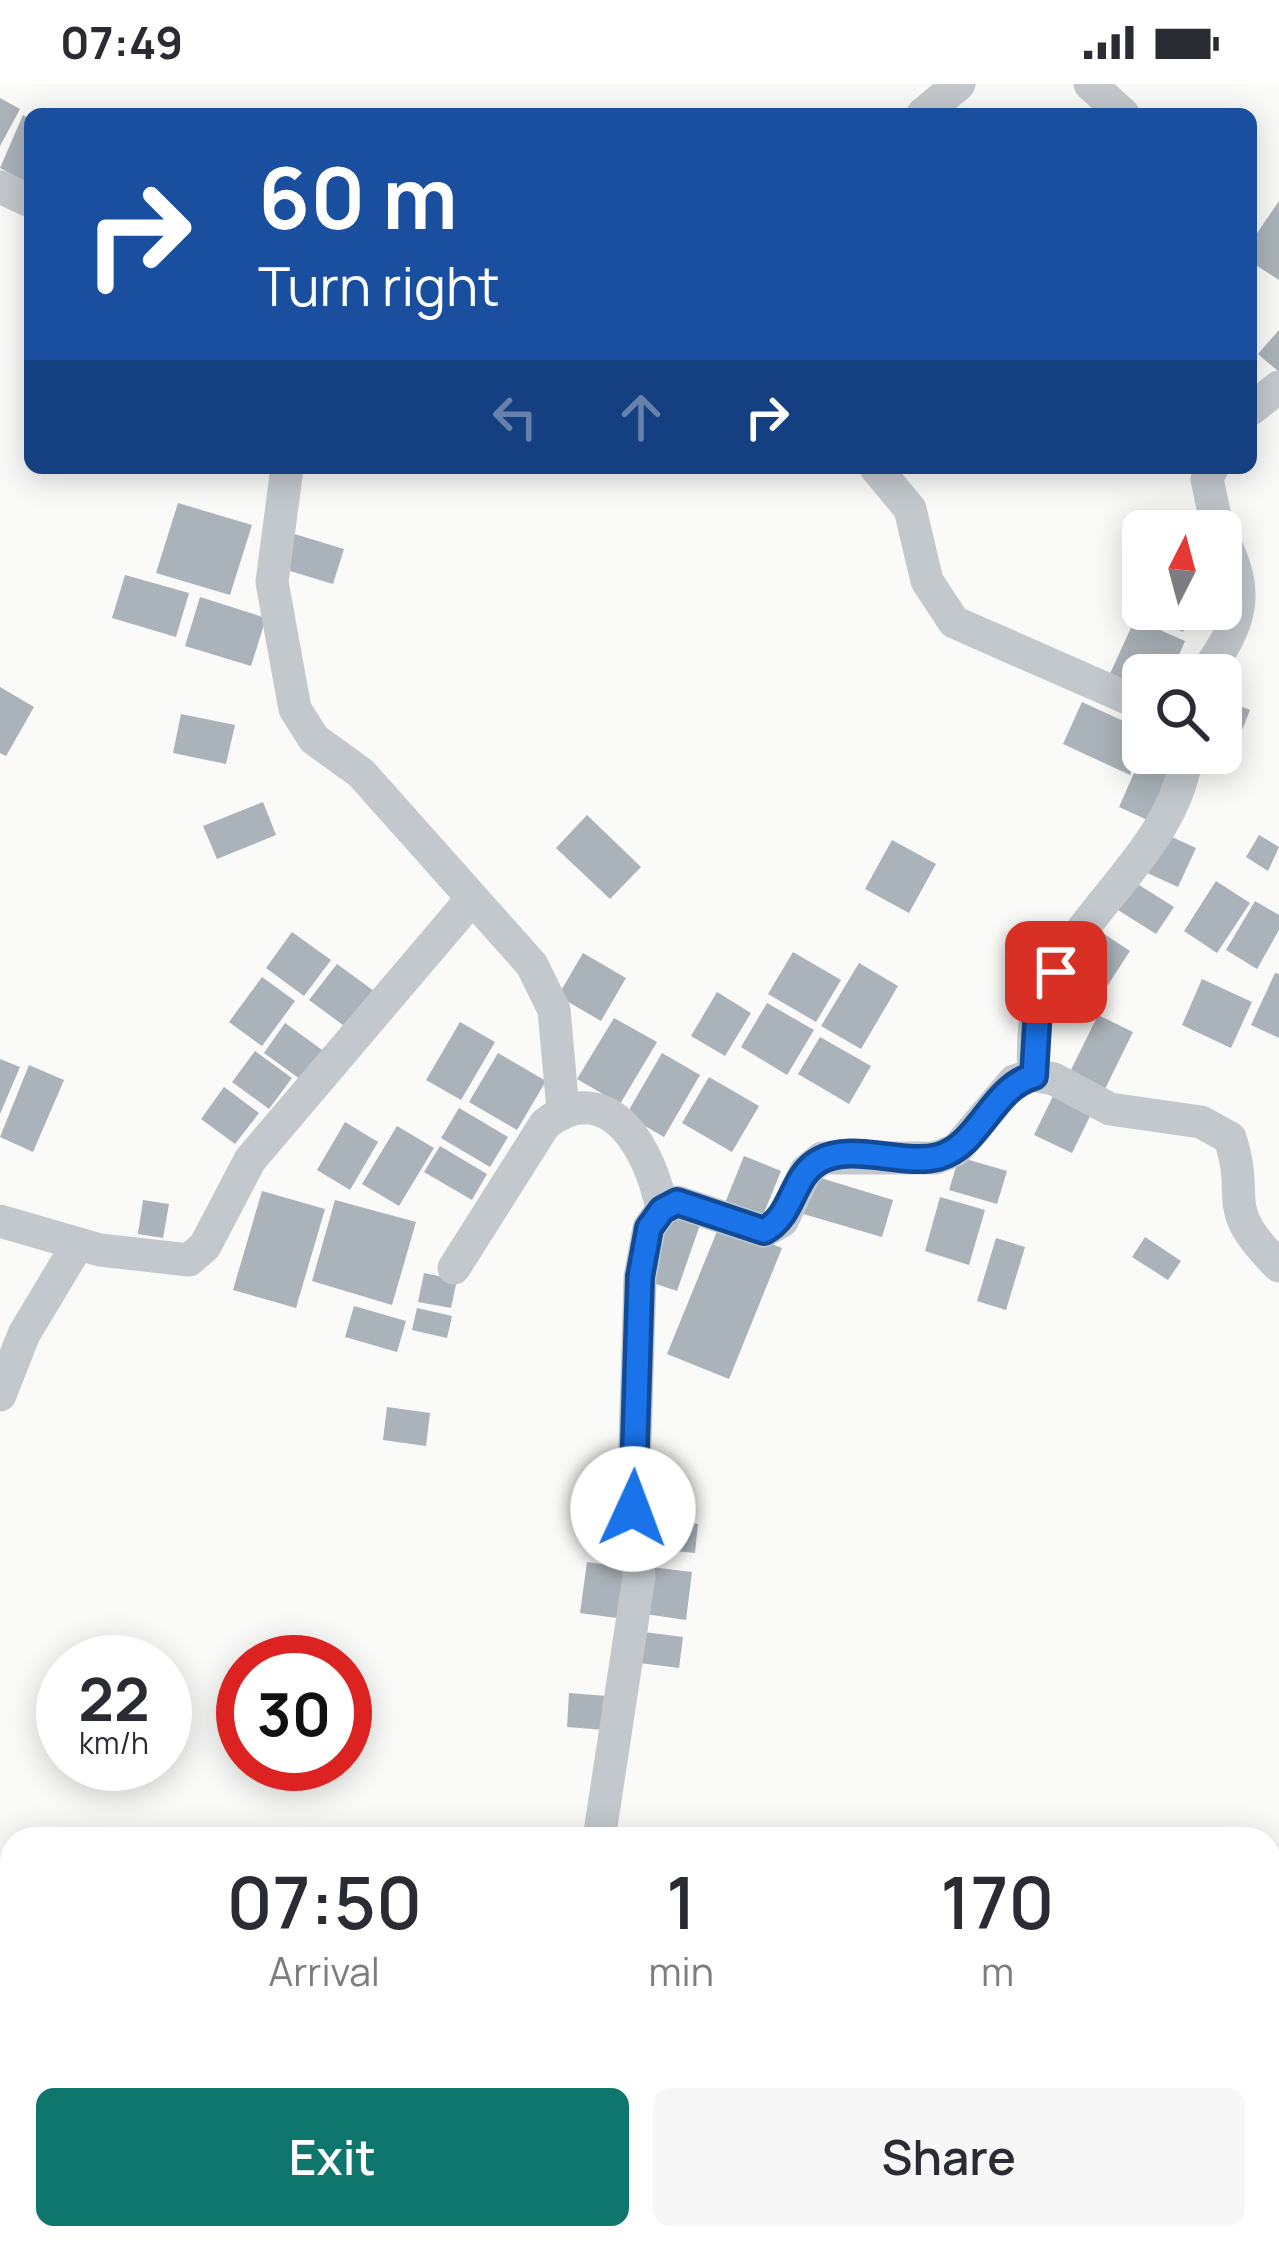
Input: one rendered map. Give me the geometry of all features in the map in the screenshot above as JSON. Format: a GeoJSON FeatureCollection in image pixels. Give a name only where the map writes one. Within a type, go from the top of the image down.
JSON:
{"type":"FeatureCollection","features":[{"type":"Feature","properties":{"kind":"street"},"geometry":{"type":"LineString","coordinates":[[930,108],[959,84]]}},
{"type":"Feature","properties":{"kind":"street"},"geometry":{"type":"LineString","coordinates":[[1090,84],[1116,108]]}},
{"type":"Feature","properties":{"kind":"street"},"geometry":{"type":"LineString","coordinates":[[285,474],[272,582],[296,709],[314,739],[361,773],[470,901],[532,965],[548,991],[563,1110]]}},
{"type":"Feature","properties":{"kind":"street"},"geometry":{"type":"LineString","coordinates":[[881,474],[910,509],[927,581],[954,622],[1122,696]]}},
{"type":"Feature","properties":{"kind":"street"},"geometry":{"type":"LineString","coordinates":[[1209,474],[1214,510]]}},
{"type":"Feature","properties":{"kind":"street"},"geometry":{"type":"LineString","coordinates":[[1034,1076],[1038,1008],[1056,972],[1178,793],[1182,774]]}},
{"type":"Feature","properties":{"kind":"street"},"geometry":{"type":"LineString","coordinates":[[0,1221],[78,1244],[163,1261],[189,1260],[205,1246],[250,1160],[470,901]]}},
{"type":"Feature","properties":{"kind":"street"},"geometry":{"type":"LineString","coordinates":[[600,1827],[639,1577],[633,1509],[642,1264],[649,1228],[662,1210],[677,1202],[694,1205],[764,1231],[782,1222],[806,1172],[822,1158],[935,1158],[956,1150],[1014,1081],[1034,1076],[1054,1079],[1110,1108],[1201,1122],[1230,1138],[1236,1156],[1234,1199],[1241,1222],[1279,1266]]}},
{"type":"Feature","properties":{"kind":"street"},"geometry":{"type":"LineString","coordinates":[[454,1268],[545,1124],[563,1110],[588,1108],[617,1120],[643,1144],[662,1210]]}},
{"type":"Feature","properties":{"kind":"street"},"geometry":{"type":"LineString","coordinates":[[0,1395],[24,1334],[78,1244]]}},
{"type":"Feature","properties":{"kind":"building"},"geometry":{"type":"Polygon","coordinates":[[[0,98],[20,109],[0,146],[0,98]]]}},
{"type":"Feature","properties":{"kind":"building"},"geometry":{"type":"Polygon","coordinates":[[[23,115],[24,181],[0,168],[23,115]]]}},
{"type":"Feature","properties":{"kind":"building"},"geometry":{"type":"Polygon","coordinates":[[[1279,201],[1279,280],[1257,266],[1257,233],[1279,201]]]}},
{"type":"Feature","properties":{"kind":"building"},"geometry":{"type":"Polygon","coordinates":[[[1279,330],[1279,372],[1258,354],[1279,330]]]}},
{"type":"Feature","properties":{"kind":"building"},"geometry":{"type":"Polygon","coordinates":[[[178,503],[252,525],[230,595],[156,573],[178,503]]]}},
{"type":"Feature","properties":{"kind":"building"},"geometry":{"type":"Polygon","coordinates":[[[291,533],[344,549],[333,584],[280,568],[291,533]]]}},
{"type":"Feature","properties":{"kind":"building"},"geometry":{"type":"Polygon","coordinates":[[[125,575],[189,593],[176,637],[112,618],[125,575]]]}},
{"type":"Feature","properties":{"kind":"building"},"geometry":{"type":"Polygon","coordinates":[[[200,597],[266,618],[251,666],[185,646],[200,597]]]}},
{"type":"Feature","properties":{"kind":"building"},"geometry":{"type":"Polygon","coordinates":[[[1130,630],[1160,630],[1185,641],[1179,654],[1122,654],[1122,684],[1108,678],[1130,630]]]}},
{"type":"Feature","properties":{"kind":"building"},"geometry":{"type":"Polygon","coordinates":[[[0,687],[34,707],[6,756],[0,753],[0,687]]]}},
{"type":"Feature","properties":{"kind":"building"},"geometry":{"type":"Polygon","coordinates":[[[1082,702],[1122,720],[1122,771],[1063,744],[1082,702]]]}},
{"type":"Feature","properties":{"kind":"building"},"geometry":{"type":"Polygon","coordinates":[[[1242,707],[1250,710],[1242,730],[1242,707]]]}},
{"type":"Feature","properties":{"kind":"building"},"geometry":{"type":"Polygon","coordinates":[[[181,714],[235,725],[226,764],[173,753],[181,714]]]}},
{"type":"Feature","properties":{"kind":"building"},"geometry":{"type":"Polygon","coordinates":[[[1134,774],[1177,774],[1154,823],[1119,807],[1134,774]]]}},
{"type":"Feature","properties":{"kind":"building"},"geometry":{"type":"Polygon","coordinates":[[[263,802],[276,835],[217,859],[203,826],[263,802]]]}},
{"type":"Feature","properties":{"kind":"building"},"geometry":{"type":"Polygon","coordinates":[[[587,815],[641,867],[610,899],[556,848],[587,815]]]}},
{"type":"Feature","properties":{"kind":"building"},"geometry":{"type":"Polygon","coordinates":[[[1161,832],[1196,848],[1178,887],[1143,871],[1161,832]]]}},
{"type":"Feature","properties":{"kind":"building"},"geometry":{"type":"Polygon","coordinates":[[[1259,835],[1279,847],[1268,871],[1246,857],[1259,835]]]}},
{"type":"Feature","properties":{"kind":"building"},"geometry":{"type":"Polygon","coordinates":[[[892,840],[936,864],[909,913],[865,889],[892,840]]]}},
{"type":"Feature","properties":{"kind":"building"},"geometry":{"type":"Polygon","coordinates":[[[1128,878],[1174,907],[1156,934],[1110,905],[1128,878]]]}},
{"type":"Feature","properties":{"kind":"building"},"geometry":{"type":"Polygon","coordinates":[[[1216,881],[1250,903],[1217,953],[1184,931],[1216,881]]]}},
{"type":"Feature","properties":{"kind":"building"},"geometry":{"type":"Polygon","coordinates":[[[1255,901],[1279,915],[1279,930],[1257,969],[1226,950],[1255,901]]]}},
{"type":"Feature","properties":{"kind":"building"},"geometry":{"type":"Polygon","coordinates":[[[1092,926],[1130,951],[1106,988],[1068,964],[1092,926]]]}},
{"type":"Feature","properties":{"kind":"building"},"geometry":{"type":"Polygon","coordinates":[[[292,932],[331,960],[304,996],[266,968],[292,932]]]}},
{"type":"Feature","properties":{"kind":"building"},"geometry":{"type":"Polygon","coordinates":[[[793,952],[841,980],[816,1022],[768,994],[793,952]]]}},
{"type":"Feature","properties":{"kind":"building"},"geometry":{"type":"Polygon","coordinates":[[[583,953],[626,978],[601,1021],[558,996],[583,953]]]}},
{"type":"Feature","properties":{"kind":"building"},"geometry":{"type":"Polygon","coordinates":[[[859,963],[898,986],[861,1049],[821,1026],[859,963]]]}},
{"type":"Feature","properties":{"kind":"building"},"geometry":{"type":"Polygon","coordinates":[[[337,964],[374,991],[347,1028],[309,1000],[337,964]]]}},
{"type":"Feature","properties":{"kind":"building"},"geometry":{"type":"Polygon","coordinates":[[[1275,973],[1279,974],[1279,1038],[1251,1025],[1275,973]]]}},
{"type":"Feature","properties":{"kind":"building"},"geometry":{"type":"Polygon","coordinates":[[[262,977],[295,1001],[262,1046],[229,1022],[262,977]]]}},
{"type":"Feature","properties":{"kind":"building"},"geometry":{"type":"Polygon","coordinates":[[[1202,979],[1252,1002],[1231,1048],[1182,1025],[1202,979]]]}},
{"type":"Feature","properties":{"kind":"building"},"geometry":{"type":"Polygon","coordinates":[[[717,992],[751,1013],[725,1056],[691,1036],[717,992]]]}},
{"type":"Feature","properties":{"kind":"building"},"geometry":{"type":"Polygon","coordinates":[[[767,1003],[814,1030],[787,1075],[741,1047],[767,1003]]]}},
{"type":"Feature","properties":{"kind":"building"},"geometry":{"type":"Polygon","coordinates":[[[1098,1015],[1133,1032],[1104,1091],[1069,1074],[1098,1015]]]}},
{"type":"Feature","properties":{"kind":"building"},"geometry":{"type":"Polygon","coordinates":[[[614,1018],[657,1042],[620,1104],[577,1079],[614,1018]]]}},
{"type":"Feature","properties":{"kind":"building"},"geometry":{"type":"Polygon","coordinates":[[[460,1022],[495,1042],[461,1100],[426,1080],[460,1022]]]}},
{"type":"Feature","properties":{"kind":"building"},"geometry":{"type":"Polygon","coordinates":[[[285,1023],[325,1052],[304,1082],[264,1053],[285,1023]]]}},
{"type":"Feature","properties":{"kind":"building"},"geometry":{"type":"Polygon","coordinates":[[[820,1037],[871,1066],[849,1104],[798,1074],[820,1037]]]}},
{"type":"Feature","properties":{"kind":"building"},"geometry":{"type":"Polygon","coordinates":[[[255,1051],[292,1078],[269,1109],[232,1082],[255,1051]]]}},
{"type":"Feature","properties":{"kind":"building"},"geometry":{"type":"Polygon","coordinates":[[[498,1053],[546,1081],[517,1130],[469,1102],[498,1053]]]}},
{"type":"Feature","properties":{"kind":"building"},"geometry":{"type":"Polygon","coordinates":[[[662,1053],[700,1075],[664,1137],[626,1115],[662,1053]]]}},
{"type":"Feature","properties":{"kind":"building"},"geometry":{"type":"Polygon","coordinates":[[[0,1059],[20,1067],[0,1114],[0,1059]]]}},
{"type":"Feature","properties":{"kind":"building"},"geometry":{"type":"Polygon","coordinates":[[[29,1065],[64,1080],[33,1152],[0,1137],[29,1065]]]}},
{"type":"Feature","properties":{"kind":"building"},"geometry":{"type":"Polygon","coordinates":[[[709,1077],[759,1106],[732,1152],[682,1123],[709,1077]]]}},
{"type":"Feature","properties":{"kind":"building"},"geometry":{"type":"Polygon","coordinates":[[[224,1087],[259,1113],[235,1144],[201,1119],[224,1087]]]}},
{"type":"Feature","properties":{"kind":"building"},"geometry":{"type":"Polygon","coordinates":[[[1056,1090],[1094,1108],[1072,1153],[1034,1135],[1056,1090]]]}},
{"type":"Feature","properties":{"kind":"building"},"geometry":{"type":"Polygon","coordinates":[[[459,1108],[508,1137],[490,1167],[441,1138],[459,1108]]]}},
{"type":"Feature","properties":{"kind":"building"},"geometry":{"type":"Polygon","coordinates":[[[345,1122],[378,1142],[350,1190],[317,1170],[345,1122]]]}},
{"type":"Feature","properties":{"kind":"building"},"geometry":{"type":"Polygon","coordinates":[[[397,1126],[434,1148],[399,1206],[362,1184],[397,1126]]]}},
{"type":"Feature","properties":{"kind":"building"},"geometry":{"type":"Polygon","coordinates":[[[440,1146],[487,1174],[472,1200],[424,1172],[440,1146]]]}},
{"type":"Feature","properties":{"kind":"building"},"geometry":{"type":"Polygon","coordinates":[[[744,1156],[781,1171],[760,1223],[723,1208],[744,1156]]]}},
{"type":"Feature","properties":{"kind":"building"},"geometry":{"type":"Polygon","coordinates":[[[959,1157],[1007,1171],[997,1204],[949,1190],[959,1157]]]}},
{"type":"Feature","properties":{"kind":"building"},"geometry":{"type":"Polygon","coordinates":[[[811,1175],[893,1200],[882,1237],[800,1213],[811,1175]]]}},
{"type":"Feature","properties":{"kind":"building"},"geometry":{"type":"Polygon","coordinates":[[[262,1191],[325,1209],[296,1308],[233,1290],[262,1191]]]}},
{"type":"Feature","properties":{"kind":"building"},"geometry":{"type":"Polygon","coordinates":[[[940,1197],[985,1210],[969,1265],[925,1251],[940,1197]]]}},
{"type":"Feature","properties":{"kind":"building"},"geometry":{"type":"Polygon","coordinates":[[[143,1200],[169,1204],[163,1238],[138,1234],[143,1200]]]}},
{"type":"Feature","properties":{"kind":"building"},"geometry":{"type":"Polygon","coordinates":[[[335,1200],[416,1222],[392,1305],[312,1281],[335,1200]]]}},
{"type":"Feature","properties":{"kind":"building"},"geometry":{"type":"Polygon","coordinates":[[[671,1208],[702,1219],[677,1291],[644,1280],[671,1208]]]}},
{"type":"Feature","properties":{"kind":"building"},"geometry":{"type":"Polygon","coordinates":[[[720,1224],[782,1248],[729,1379],[667,1354],[720,1224]]]}},
{"type":"Feature","properties":{"kind":"building"},"geometry":{"type":"Polygon","coordinates":[[[1145,1237],[1181,1261],[1168,1280],[1132,1257],[1145,1237]]]}},
{"type":"Feature","properties":{"kind":"building"},"geometry":{"type":"Polygon","coordinates":[[[996,1238],[1025,1247],[1006,1310],[977,1301],[996,1238]]]}},
{"type":"Feature","properties":{"kind":"building"},"geometry":{"type":"Polygon","coordinates":[[[424,1273],[457,1280],[451,1308],[418,1302],[424,1273]]]}},
{"type":"Feature","properties":{"kind":"building"},"geometry":{"type":"Polygon","coordinates":[[[354,1306],[406,1321],[397,1352],[345,1337],[354,1306]]]}},
{"type":"Feature","properties":{"kind":"building"},"geometry":{"type":"Polygon","coordinates":[[[417,1308],[452,1316],[447,1338],[412,1330],[417,1308]]]}},
{"type":"Feature","properties":{"kind":"building"},"geometry":{"type":"Polygon","coordinates":[[[387,1407],[430,1413],[426,1446],[383,1440],[387,1407]]]}},
{"type":"Feature","properties":{"kind":"building"},"geometry":{"type":"Polygon","coordinates":[[[658,1518],[698,1524],[695,1553],[654,1549],[658,1518]]]}},
{"type":"Feature","properties":{"kind":"building"},"geometry":{"type":"Polygon","coordinates":[[[587,1562],[630,1568],[624,1619],[580,1613],[587,1562]]]}},
{"type":"Feature","properties":{"kind":"building"},"geometry":{"type":"Polygon","coordinates":[[[651,1567],[692,1572],[686,1620],[645,1614],[651,1567]]]}},
{"type":"Feature","properties":{"kind":"building"},"geometry":{"type":"Polygon","coordinates":[[[636,1631],[683,1637],[679,1668],[632,1662],[636,1631]]]}},
{"type":"Feature","properties":{"kind":"building"},"geometry":{"type":"Polygon","coordinates":[[[569,1693],[607,1696],[605,1730],[567,1727],[569,1693]]]}},
{"type":"Feature","properties":{"kind":"route"},"geometry":{"type":"LineString","coordinates":[[633,1509],[640,1277],[649,1228],[662,1210],[677,1202],[694,1205],[764,1231],[782,1222],[806,1172],[822,1158],[935,1158],[956,1150],[1014,1081],[1034,1076],[1038,1008],[1056,972]]}}]}
